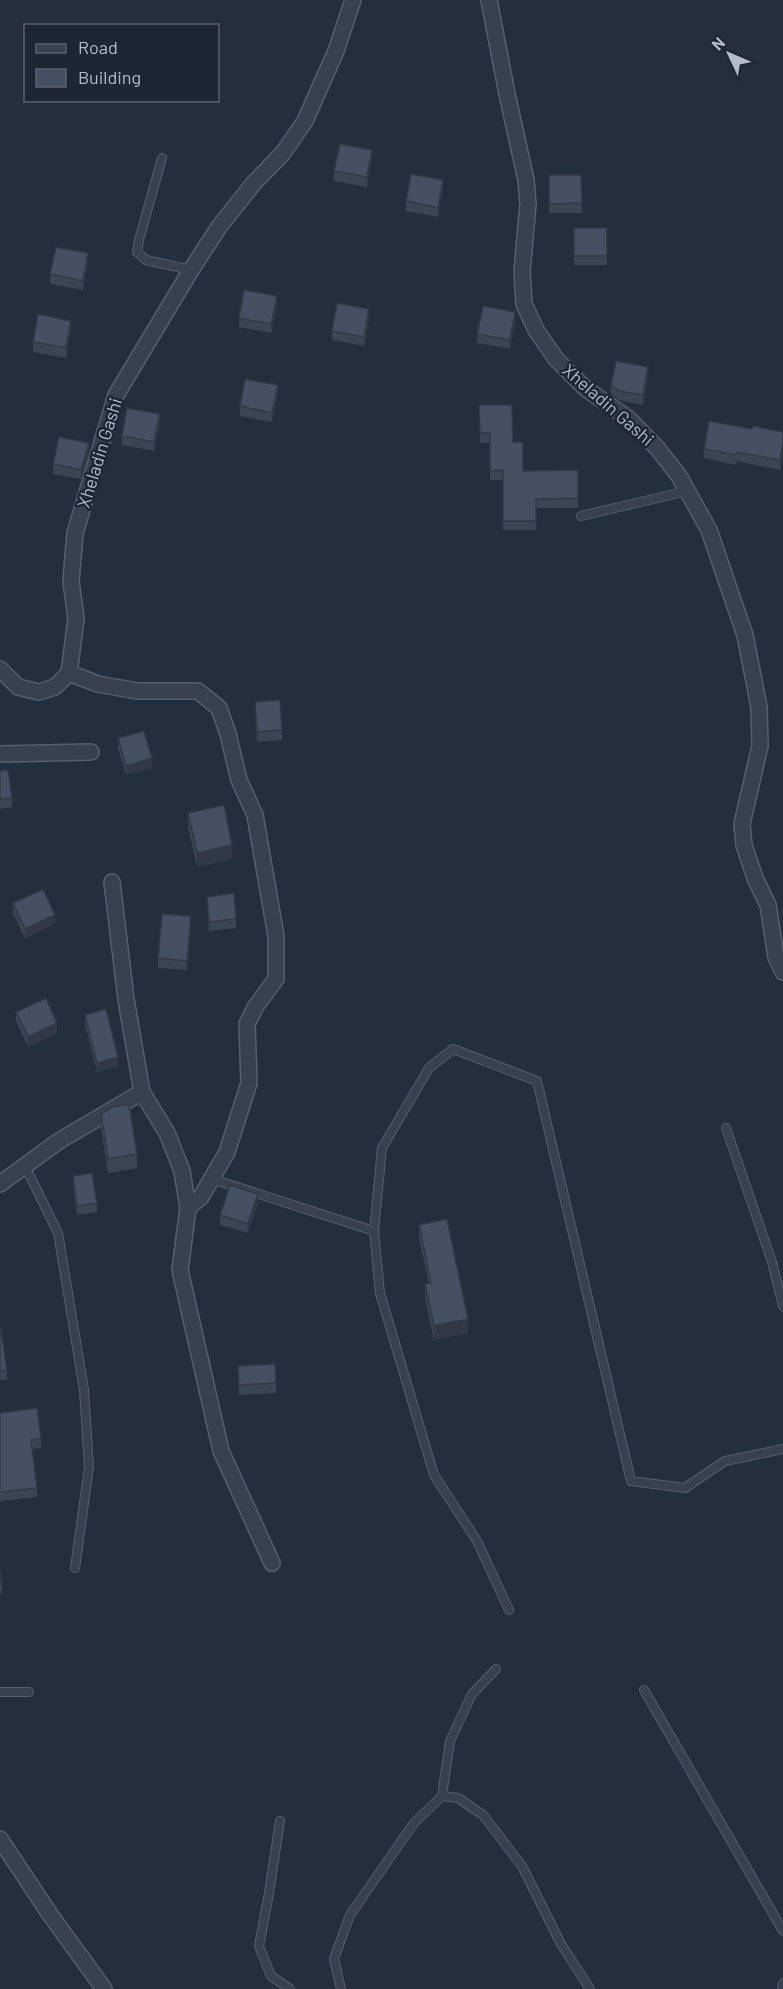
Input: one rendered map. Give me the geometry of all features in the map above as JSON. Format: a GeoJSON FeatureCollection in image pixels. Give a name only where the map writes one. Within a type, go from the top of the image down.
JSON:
{"type":"FeatureCollection","features":[{"type":"Feature","properties":{"kind":"street","name":"Xheladin Gashi"},"geometry":{"type":"LineString","coordinates":[[69,673],[76,619],[71,581],[75,533],[116,395],[219,227],[283,153],[305,121],[336,51],[352,0]]}},
{"type":"Feature","properties":{"kind":"street","name":"Xheladin Gashi"},"geometry":{"type":"LineString","coordinates":[[489,0],[526,180],[528,204],[522,271],[524,304],[536,330],[556,359],[585,388],[629,419],[658,449],[679,476],[709,530],[745,635],[759,707],[760,746],[742,824],[744,845],[755,878],[768,905],[776,957],[783,972]]}},
{"type":"Feature","properties":{"kind":"street"},"geometry":{"type":"LineString","coordinates":[[0,669],[18,687],[39,692],[55,687],[69,673],[98,684],[137,691],[174,689],[198,691],[219,708],[239,780],[255,815],[276,936],[276,979],[256,1006],[247,1024],[249,1083],[227,1152],[201,1197],[188,1208]]}},
{"type":"Feature","properties":{"kind":"street"},"geometry":{"type":"LineString","coordinates":[[0,754],[91,752]]}},
{"type":"Feature","properties":{"kind":"street"},"geometry":{"type":"LineString","coordinates":[[112,882],[126,999],[142,1092],[167,1133],[182,1171],[188,1208],[180,1270],[221,1451],[272,1563]]}},
{"type":"Feature","properties":{"kind":"street"},"geometry":{"type":"LineString","coordinates":[[0,1184],[59,1141],[142,1092]]}},
{"type":"Feature","properties":{"kind":"street"},"geometry":{"type":"LineString","coordinates":[[0,1839],[49,1913],[105,1989]]}},
{"type":"Feature","properties":{"kind":"lane"},"geometry":{"type":"LineString","coordinates":[[162,158],[137,252],[146,260],[191,270]]}},
{"type":"Feature","properties":{"kind":"lane"},"geometry":{"type":"LineString","coordinates":[[581,516],[688,491]]}},
{"type":"Feature","properties":{"kind":"lane"},"geometry":{"type":"LineString","coordinates":[[509,1610],[477,1541],[434,1475],[380,1293],[374,1230],[382,1148],[429,1068],[453,1049],[537,1082],[631,1481],[685,1488],[725,1461],[783,1449]]}},
{"type":"Feature","properties":{"kind":"lane"},"geometry":{"type":"LineString","coordinates":[[726,1128],[772,1262],[783,1306]]}},
{"type":"Feature","properties":{"kind":"lane"},"geometry":{"type":"LineString","coordinates":[[25,1166],[58,1233],[84,1390],[89,1467],[75,1568]]}},
{"type":"Feature","properties":{"kind":"lane"},"geometry":{"type":"LineString","coordinates":[[212,1179],[374,1230]]}},
{"type":"Feature","properties":{"kind":"lane"},"geometry":{"type":"LineString","coordinates":[[341,1989],[334,1959],[350,1915],[414,1823],[442,1796],[450,1741],[472,1694],[496,1669]]}},
{"type":"Feature","properties":{"kind":"lane"},"geometry":{"type":"LineString","coordinates":[[644,1690],[783,1931]]}},
{"type":"Feature","properties":{"kind":"lane"},"geometry":{"type":"LineString","coordinates":[[0,1692],[29,1692]]}},
{"type":"Feature","properties":{"kind":"lane"},"geometry":{"type":"LineString","coordinates":[[442,1796],[458,1798],[483,1815],[522,1866],[561,1944],[590,1989]]}},
{"type":"Feature","properties":{"kind":"lane"},"geometry":{"type":"LineString","coordinates":[[279,1821],[259,1946],[271,1976],[290,1989]]}},
{"type":"Feature","properties":{"kind":"lane"},"geometry":{"type":"LineString","coordinates":[[782,1989],[783,1983]]}},
{"type":"Feature","properties":{"kind":"building"},"geometry":{"type":"Polygon","coordinates":[[[340,144],[372,150],[367,177],[334,171],[340,144]]]}},
{"type":"Feature","properties":{"kind":"building"},"geometry":{"type":"Polygon","coordinates":[[[411,174],[443,180],[438,208],[406,201],[411,174]]]}},
{"type":"Feature","properties":{"kind":"building"},"geometry":{"type":"Polygon","coordinates":[[[549,175],[581,175],[582,203],[549,204],[549,175]]]}},
{"type":"Feature","properties":{"kind":"building"},"geometry":{"type":"Polygon","coordinates":[[[574,228],[607,228],[607,256],[574,256],[574,228]]]}},
{"type":"Feature","properties":{"kind":"building"},"geometry":{"type":"Polygon","coordinates":[[[56,247],[88,253],[83,281],[50,274],[56,247]]]}},
{"type":"Feature","properties":{"kind":"building"},"geometry":{"type":"Polygon","coordinates":[[[244,290],[277,296],[271,324],[239,318],[244,290]]]}},
{"type":"Feature","properties":{"kind":"building"},"geometry":{"type":"Polygon","coordinates":[[[337,303],[369,309],[364,337],[332,331],[337,303]]]}},
{"type":"Feature","properties":{"kind":"building"},"geometry":{"type":"Polygon","coordinates":[[[483,306],[515,312],[510,340],[477,334],[483,306]]]}},
{"type":"Feature","properties":{"kind":"building"},"geometry":{"type":"Polygon","coordinates":[[[38,314],[71,321],[66,348],[33,342],[38,314]]]}},
{"type":"Feature","properties":{"kind":"building"},"geometry":{"type":"Polygon","coordinates":[[[616,361],[648,367],[643,395],[619,391],[611,385],[616,361]]]}},
{"type":"Feature","properties":{"kind":"building"},"geometry":{"type":"Polygon","coordinates":[[[245,379],[278,385],[272,413],[240,406],[245,379]]]}},
{"type":"Feature","properties":{"kind":"building"},"geometry":{"type":"Polygon","coordinates":[[[479,405],[512,405],[513,442],[523,442],[523,471],[578,470],[578,498],[536,499],[536,521],[503,521],[503,470],[490,471],[490,433],[480,433],[479,405]]]}},
{"type":"Feature","properties":{"kind":"building"},"geometry":{"type":"Polygon","coordinates":[[[127,408],[160,414],[154,442],[122,436],[127,408]]]}},
{"type":"Feature","properties":{"kind":"building"},"geometry":{"type":"Polygon","coordinates":[[[709,421],[783,432],[780,460],[704,449],[709,421]]]}},
{"type":"Feature","properties":{"kind":"building"},"geometry":{"type":"Polygon","coordinates":[[[59,437],[89,443],[81,470],[53,464],[59,437]]]}},
{"type":"Feature","properties":{"kind":"building"},"geometry":{"type":"Polygon","coordinates":[[[280,700],[282,730],[257,732],[255,702],[280,700]]]}},
{"type":"Feature","properties":{"kind":"building"},"geometry":{"type":"Polygon","coordinates":[[[144,731],[152,758],[126,766],[118,738],[144,731]]]}},
{"type":"Feature","properties":{"kind":"building"},"geometry":{"type":"Polygon","coordinates":[[[8,770],[12,798],[0,799],[0,771],[8,770]]]}},
{"type":"Feature","properties":{"kind":"building"},"geometry":{"type":"Polygon","coordinates":[[[224,805],[232,845],[197,853],[188,813],[224,805]]]}},
{"type":"Feature","properties":{"kind":"building"},"geometry":{"type":"Polygon","coordinates":[[[43,889],[55,915],[25,929],[13,903],[43,889]]]}},
{"type":"Feature","properties":{"kind":"building"},"geometry":{"type":"Polygon","coordinates":[[[234,893],[236,919],[209,922],[207,897],[234,893]]]}},
{"type":"Feature","properties":{"kind":"building"},"geometry":{"type":"Polygon","coordinates":[[[162,914],[191,916],[187,961],[158,958],[162,914]]]}},
{"type":"Feature","properties":{"kind":"building"},"geometry":{"type":"Polygon","coordinates":[[[46,998],[57,1023],[28,1037],[16,1012],[46,998]]]}},
{"type":"Feature","properties":{"kind":"building"},"geometry":{"type":"Polygon","coordinates":[[[106,1009],[118,1057],[97,1063],[85,1015],[106,1009]]]}},
{"type":"Feature","properties":{"kind":"building"},"geometry":{"type":"Polygon","coordinates":[[[129,1104],[137,1154],[108,1159],[101,1114],[112,1107],[129,1104]]]}},
{"type":"Feature","properties":{"kind":"building"},"geometry":{"type":"Polygon","coordinates":[[[92,1173],[97,1203],[77,1206],[73,1176],[92,1173]]]}},
{"type":"Feature","properties":{"kind":"building"},"geometry":{"type":"Polygon","coordinates":[[[230,1185],[258,1194],[248,1224],[220,1215],[230,1185]]]}},
{"type":"Feature","properties":{"kind":"building"},"geometry":{"type":"Polygon","coordinates":[[[447,1219],[468,1319],[434,1326],[425,1284],[431,1283],[419,1225],[447,1219]]]}},
{"type":"Feature","properties":{"kind":"building"},"geometry":{"type":"Polygon","coordinates":[[[0,1324],[7,1370],[0,1371],[0,1324]]]}},
{"type":"Feature","properties":{"kind":"building"},"geometry":{"type":"Polygon","coordinates":[[[275,1364],[276,1383],[239,1385],[238,1366],[275,1364]]]}},
{"type":"Feature","properties":{"kind":"building"},"geometry":{"type":"Polygon","coordinates":[[[37,1408],[41,1438],[31,1440],[37,1488],[0,1492],[0,1413],[37,1408]]]}}]}
